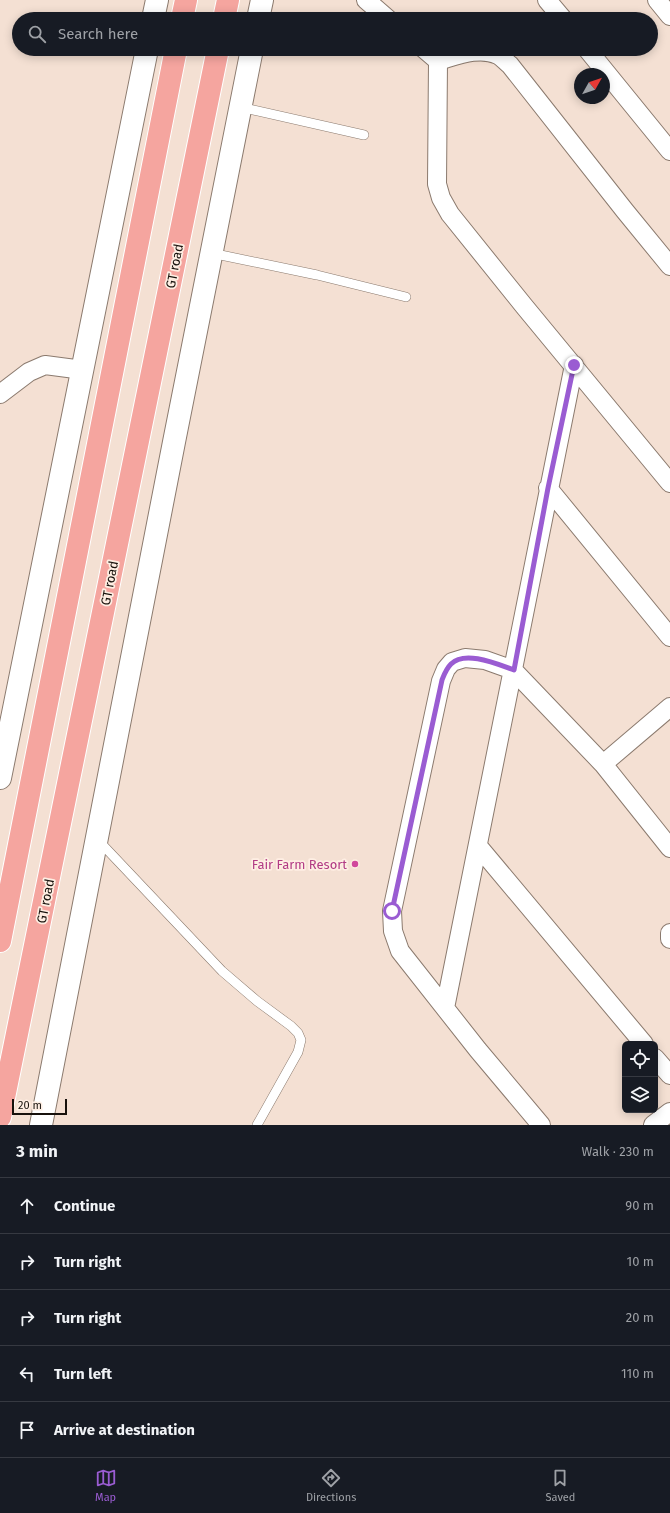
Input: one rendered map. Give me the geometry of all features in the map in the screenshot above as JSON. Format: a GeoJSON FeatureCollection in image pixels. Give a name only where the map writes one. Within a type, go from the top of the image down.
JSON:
{"type":"FeatureCollection","features":[{"type":"Feature","properties":{"kind":"highway"},"geometry":{"type":"LineString","coordinates":[[183,12],[186,0]]}},
{"type":"Feature","properties":{"kind":"highway"},"geometry":{"type":"LineString","coordinates":[[225,12],[228,0]]}},
{"type":"Feature","properties":{"kind":"highway"},"geometry":{"type":"LineString","coordinates":[[0,940],[175,56]]}},
{"type":"Feature","properties":{"kind":"highway","name":"GT road"},"geometry":{"type":"LineString","coordinates":[[0,1117],[217,56]]}},
{"type":"Feature","properties":{"kind":"main road"},"geometry":{"type":"LineString","coordinates":[[259,12],[262,0]]}},
{"type":"Feature","properties":{"kind":"main road"},"geometry":{"type":"LineString","coordinates":[[0,778],[146,56]]}},
{"type":"Feature","properties":{"kind":"main road"},"geometry":{"type":"LineString","coordinates":[[41,1125],[251,56]]}},
{"type":"Feature","properties":{"kind":"street"},"geometry":{"type":"LineString","coordinates":[[366,0],[380,12]]}},
{"type":"Feature","properties":{"kind":"street"},"geometry":{"type":"LineString","coordinates":[[547,0],[557,12]]}},
{"type":"Feature","properties":{"kind":"street"},"geometry":{"type":"LineString","coordinates":[[657,0],[670,16]]}},
{"type":"Feature","properties":{"kind":"street"},"geometry":{"type":"LineString","coordinates":[[432,56],[438,61],[437,184],[441,198],[454,220],[670,483]]}},
{"type":"Feature","properties":{"kind":"street"},"geometry":{"type":"LineString","coordinates":[[438,61],[456,56]]}},
{"type":"Feature","properties":{"kind":"street"},"geometry":{"type":"LineString","coordinates":[[499,56],[510,65],[670,266]]}},
{"type":"Feature","properties":{"kind":"street"},"geometry":{"type":"LineString","coordinates":[[593,56],[670,151]]}},
{"type":"Feature","properties":{"kind":"street"},"geometry":{"type":"LineString","coordinates":[[0,394],[29,372],[45,365],[50,364],[83,370]]}},
{"type":"Feature","properties":{"kind":"street"},"geometry":{"type":"LineString","coordinates":[[445,1008],[514,670],[548,488],[574,365]]}},
{"type":"Feature","properties":{"kind":"street"},"geometry":{"type":"LineString","coordinates":[[548,488],[670,637]]}},
{"type":"Feature","properties":{"kind":"street"},"geometry":{"type":"LineString","coordinates":[[541,1125],[478,1050],[400,950],[393,932],[392,911],[442,680],[446,669],[452,662],[466,658],[485,660],[514,670],[603,764],[670,848]]}},
{"type":"Feature","properties":{"kind":"street"},"geometry":{"type":"LineString","coordinates":[[603,764],[670,707]]}},
{"type":"Feature","properties":{"kind":"street"},"geometry":{"type":"LineString","coordinates":[[478,846],[641,1041]]}},
{"type":"Feature","properties":{"kind":"street"},"geometry":{"type":"LineString","coordinates":[[670,933],[670,939]]}},
{"type":"Feature","properties":{"kind":"street"},"geometry":{"type":"LineString","coordinates":[[658,1062],[670,1076]]}},
{"type":"Feature","properties":{"kind":"street"},"geometry":{"type":"LineString","coordinates":[[653,1125],[670,1112]]}},
{"type":"Feature","properties":{"kind":"lane"},"geometry":{"type":"LineString","coordinates":[[240,107],[364,135]]}},
{"type":"Feature","properties":{"kind":"lane"},"geometry":{"type":"LineString","coordinates":[[211,253],[317,275],[406,297]]}},
{"type":"Feature","properties":{"kind":"lane"},"geometry":{"type":"LineString","coordinates":[[97,839],[222,972],[246,993],[291,1026],[298,1033],[301,1040],[298,1052],[257,1125]]}},
{"type":"Feature","properties":{"kind":"place","name":"Fair Farm Resort"},"geometry":{"type":"Point","coordinates":[355,864]}},
{"type":"Feature","properties":{"kind":"route"},"geometry":{"type":"LineString","coordinates":[[392,911],[442,680],[446,669],[452,662],[466,658],[485,660],[514,670],[548,488],[574,365]]}}]}
